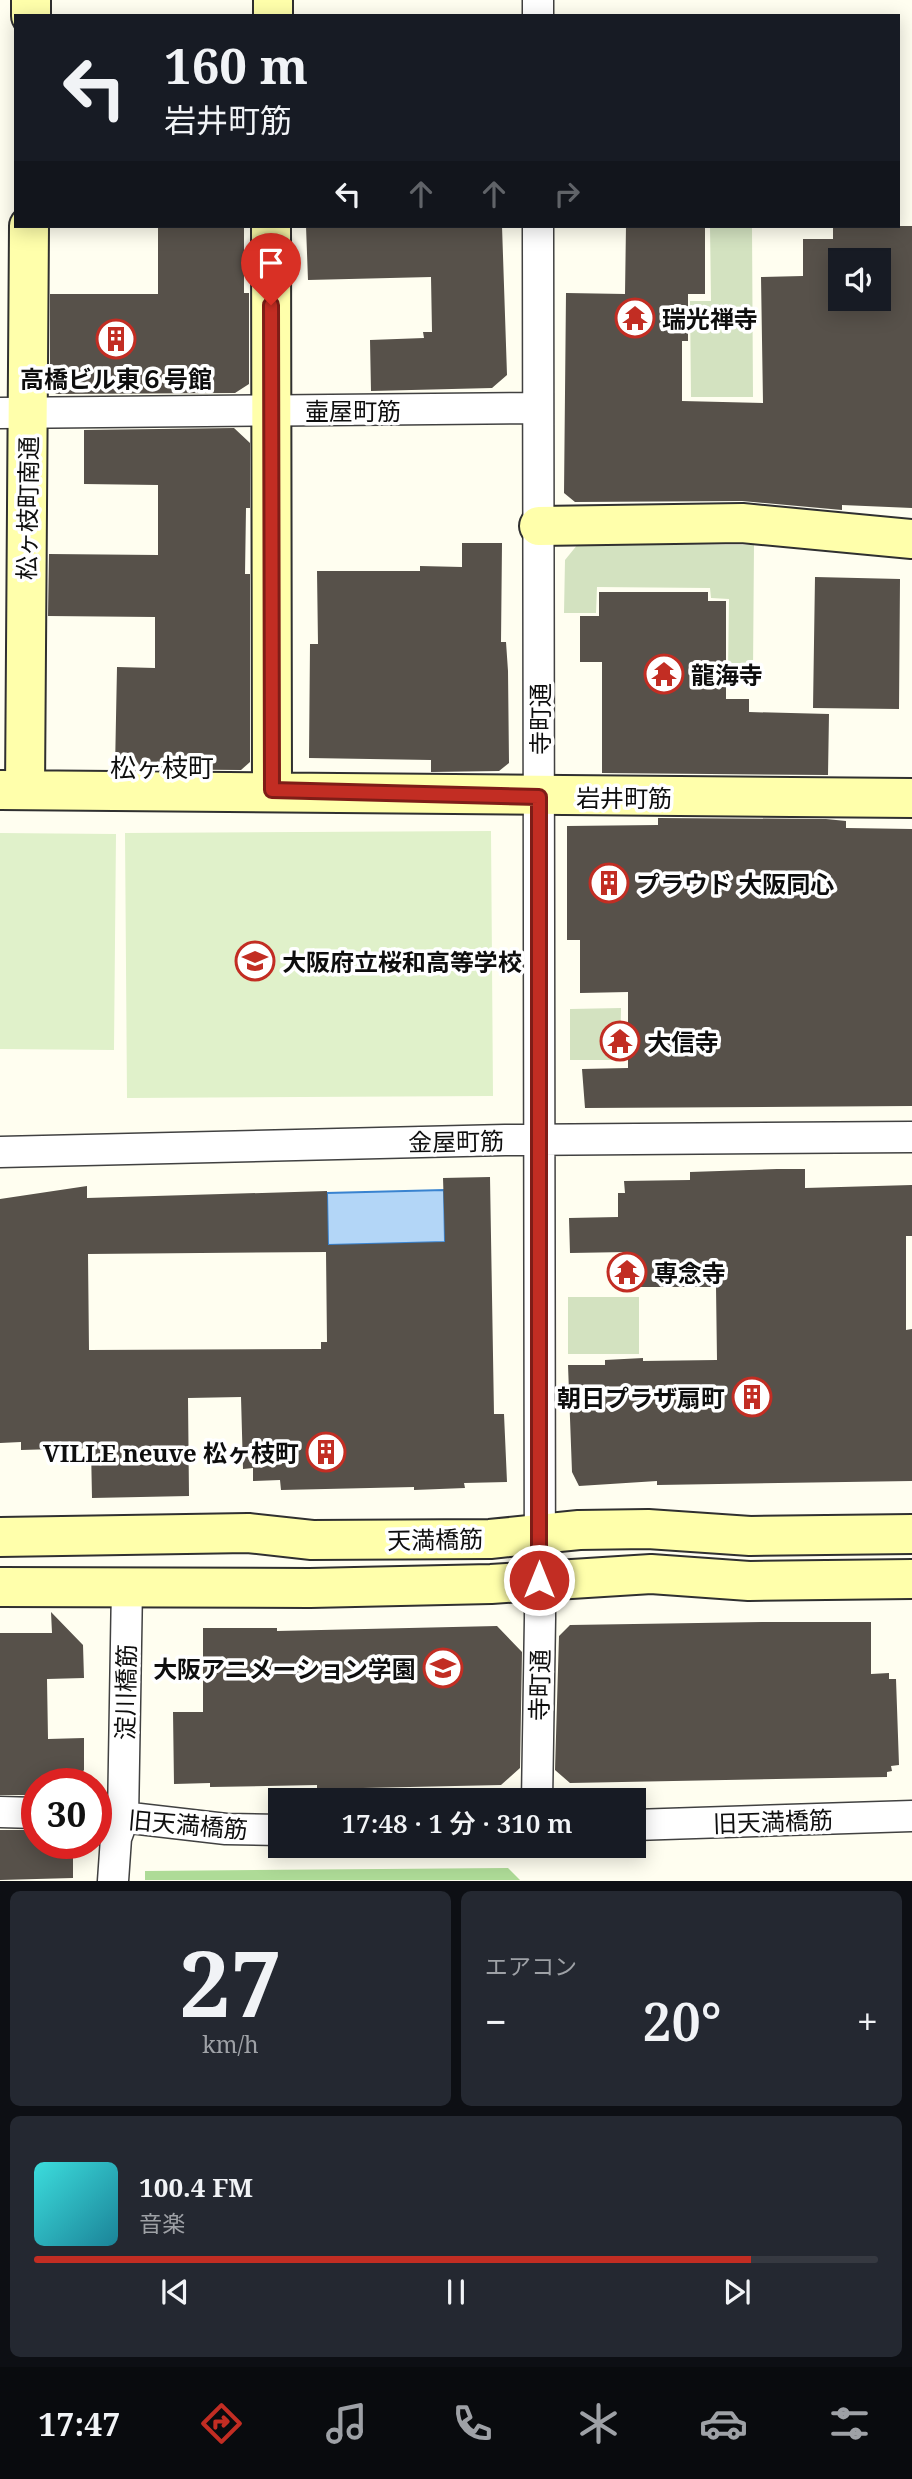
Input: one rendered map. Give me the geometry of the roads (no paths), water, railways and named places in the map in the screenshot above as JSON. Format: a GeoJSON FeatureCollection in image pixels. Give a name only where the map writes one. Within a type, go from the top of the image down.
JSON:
{"type":"FeatureCollection","features":[{"type":"Feature","properties":{"kind":"street","name":"松ヶ枝町南通"},"geometry":{"type":"LineString","coordinates":[[12,790],[14,413],[29,228]]}},
{"type":"Feature","properties":{"kind":"street"},"geometry":{"type":"LineString","coordinates":[[271,228],[272,790]]}},
{"type":"Feature","properties":{"kind":"street","name":"寺町通"},"geometry":{"type":"LineString","coordinates":[[537,1788],[538,228]]}},
{"type":"Feature","properties":{"kind":"street","name":"壷屋町筋"},"geometry":{"type":"LineString","coordinates":[[14,413],[538,408]]}},
{"type":"Feature","properties":{"kind":"street"},"geometry":{"type":"LineString","coordinates":[[538,526],[742,523],[912,540]]}},
{"type":"Feature","properties":{"kind":"street","name":"岩井町筋"},"geometry":{"type":"LineString","coordinates":[[12,790],[272,790],[539,797],[912,798]]}},
{"type":"Feature","properties":{"kind":"street","name":"金屋町筋"},"geometry":{"type":"LineString","coordinates":[[0,1152],[538,1139],[912,1137]]}},
{"type":"Feature","properties":{"kind":"street","name":"天満橋筋"},"geometry":{"type":"LineString","coordinates":[[0,1537],[248,1533],[312,1541],[490,1539],[648,1529],[750,1536],[912,1534]]}},
{"type":"Feature","properties":{"kind":"street","name":"天満橋筋"},"geometry":{"type":"LineString","coordinates":[[0,1587],[310,1588],[651,1574],[749,1581],[912,1579]]}},
{"type":"Feature","properties":{"kind":"street","name":"淀川橋筋"},"geometry":{"type":"LineString","coordinates":[[112,1789],[127,1586]]}},
{"type":"Feature","properties":{"kind":"street"},"geometry":{"type":"LineString","coordinates":[[0,1812],[21,1813]]}},
{"type":"Feature","properties":{"kind":"street","name":"旧天満橋筋"},"geometry":{"type":"LineString","coordinates":[[112,1816],[226,1829],[268,1830]]}},
{"type":"Feature","properties":{"kind":"street","name":"旧天満橋筋"},"geometry":{"type":"LineString","coordinates":[[646,1825],[912,1816]]}},
{"type":"Feature","properties":{"kind":"street","name":"淀川橋筋"},"geometry":{"type":"LineString","coordinates":[[112,1823],[116,1838],[113,1881]]}},
{"type":"Feature","properties":{"kind":"water"},"geometry":{"type":"Polygon","coordinates":[[[444,1190],[445,1242],[328,1245],[327,1193],[444,1190]]]}},
{"type":"Feature","properties":{"kind":"place","name":"瑞光禅寺"},"geometry":{"type":"Point","coordinates":[635,318]}},
{"type":"Feature","properties":{"kind":"place","name":"高橋ビル東６号館"},"geometry":{"type":"Point","coordinates":[116,339]}},
{"type":"Feature","properties":{"kind":"place","name":"龍海寺"},"geometry":{"type":"Point","coordinates":[664,674]}},
{"type":"Feature","properties":{"kind":"place","name":"プラウド 大阪同心"},"geometry":{"type":"Point","coordinates":[609,883]}},
{"type":"Feature","properties":{"kind":"place","name":"大阪府立桜和高等学校"},"geometry":{"type":"Point","coordinates":[255,961]}},
{"type":"Feature","properties":{"kind":"place","name":"大信寺"},"geometry":{"type":"Point","coordinates":[620,1041]}},
{"type":"Feature","properties":{"kind":"place","name":"専念寺"},"geometry":{"type":"Point","coordinates":[627,1272]}},
{"type":"Feature","properties":{"kind":"place","name":"朝日プラザ扇町"},"geometry":{"type":"Point","coordinates":[752,1397]}},
{"type":"Feature","properties":{"kind":"place","name":"VILLE neuve 松ヶ枝町"},"geometry":{"type":"Point","coordinates":[326,1452]}},
{"type":"Feature","properties":{"kind":"place","name":"大阪アニメーション学園"},"geometry":{"type":"Point","coordinates":[443,1668]}},
{"type":"Feature","properties":{"kind":"district","name":"松ヶ枝町"},"geometry":{"type":"Point","coordinates":[162,767]}}]}
